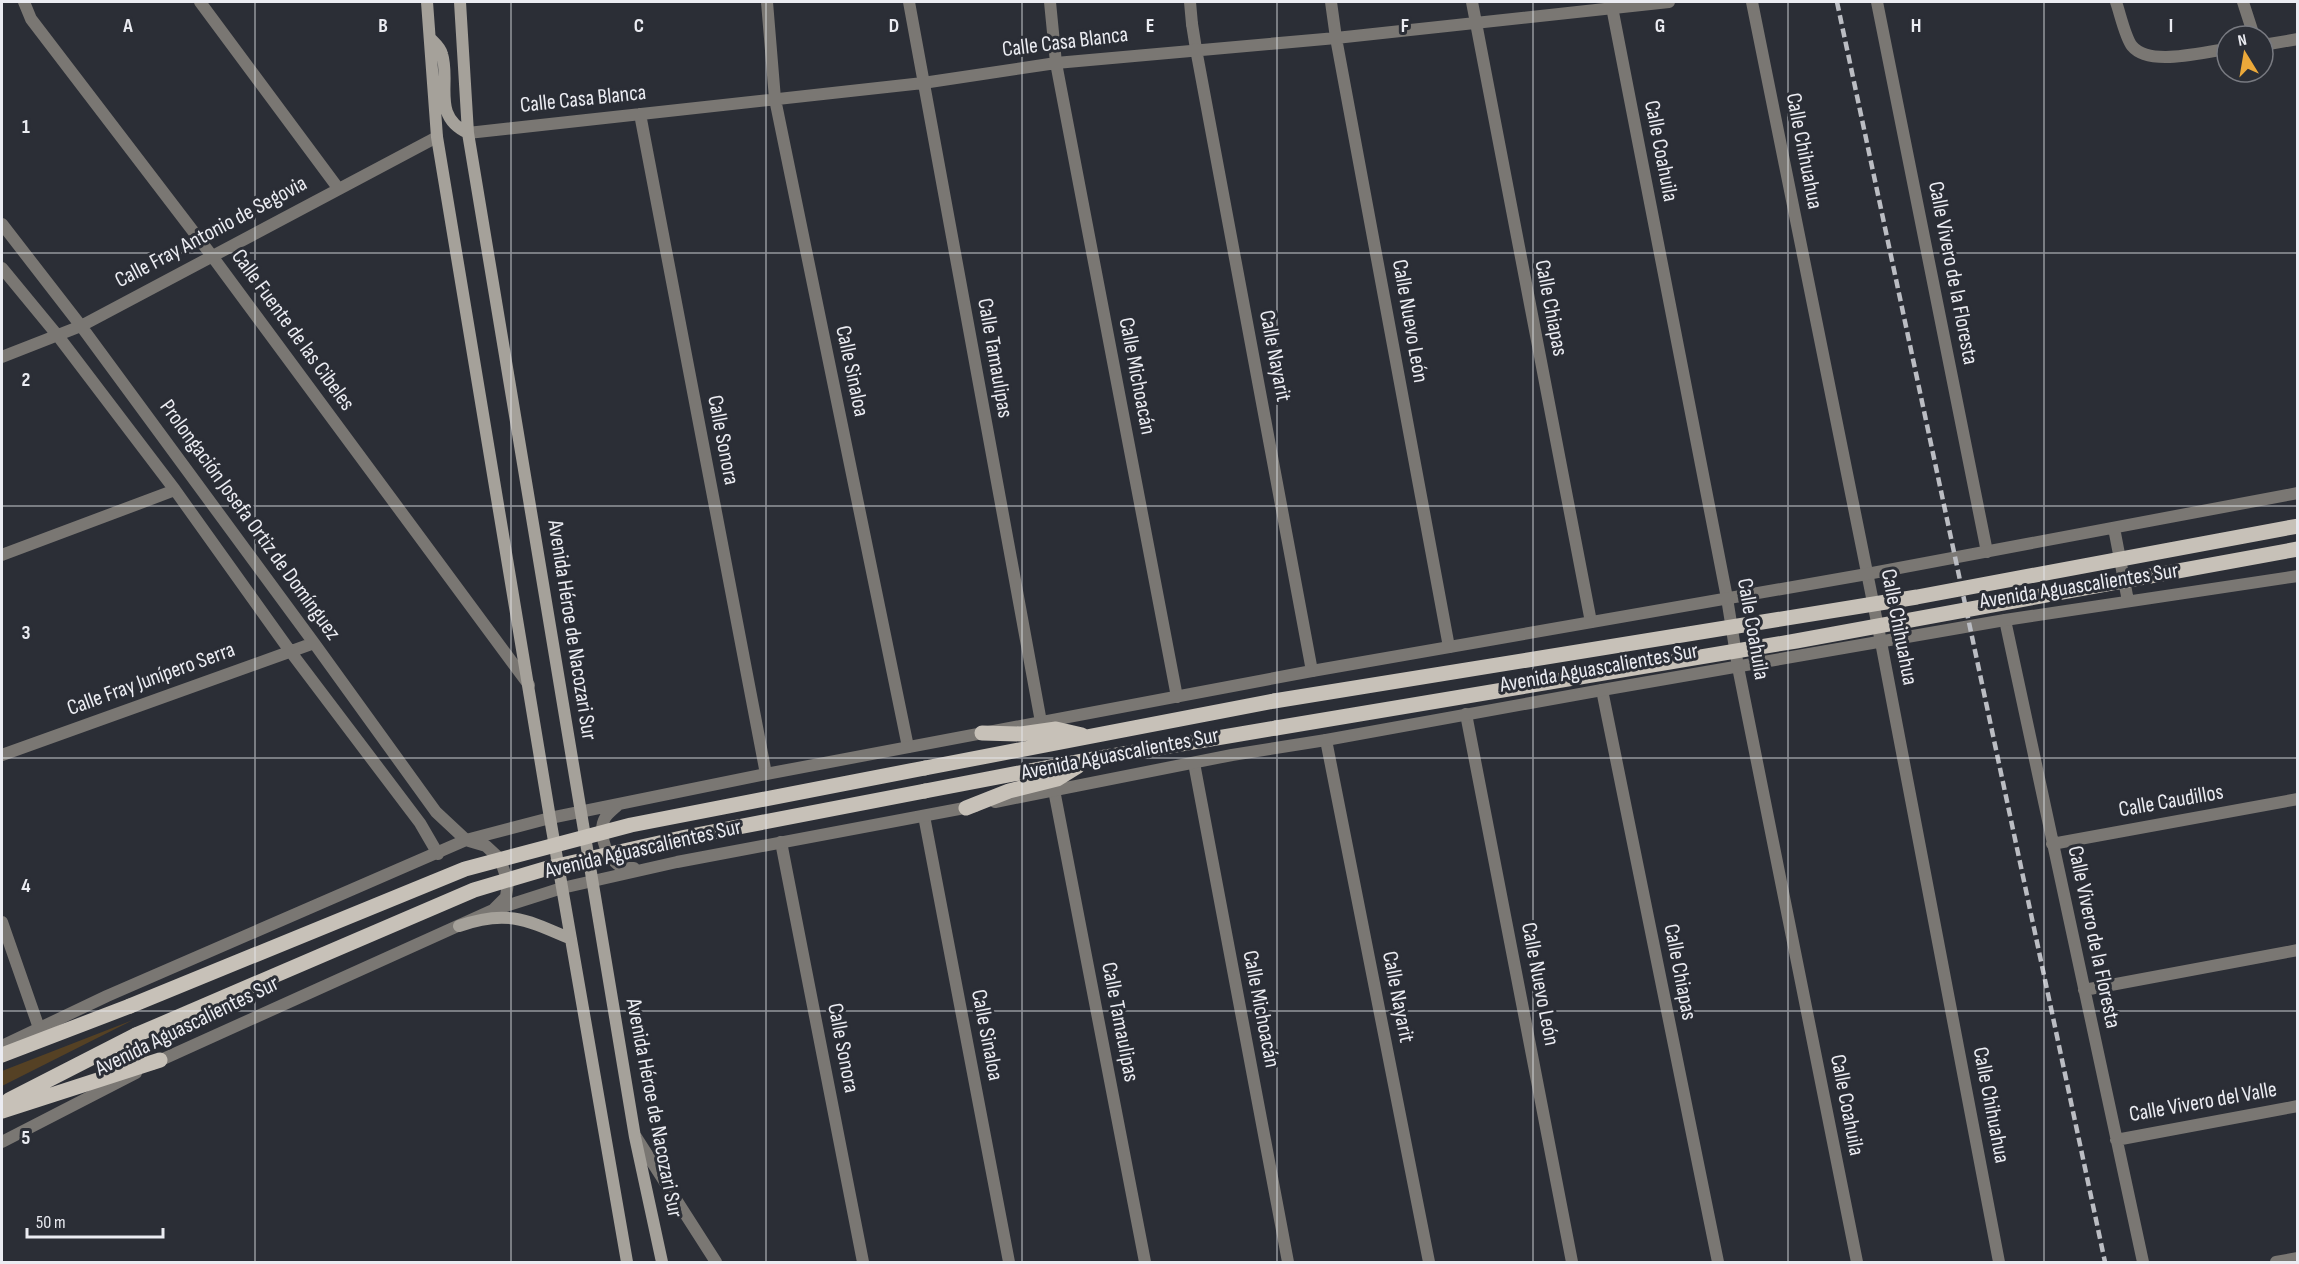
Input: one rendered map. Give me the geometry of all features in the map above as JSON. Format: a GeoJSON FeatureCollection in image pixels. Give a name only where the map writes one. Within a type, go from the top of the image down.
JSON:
{"type":"FeatureCollection","features":[{"type":"Feature","properties":{"kind":"main road"},"geometry":{"type":"LineString","coordinates":[[427,2],[437,137],[550,818],[627,1263]]}},
{"type":"Feature","properties":{"kind":"main road","name":"Avenida Héroe de Nacozari Sur"},"geometry":{"type":"LineString","coordinates":[[460,2],[468,133],[635,1137],[662,1263]]}},
{"type":"Feature","properties":{"kind":"main road"},"geometry":{"type":"LineString","coordinates":[[431,39],[442,52],[445,106],[449,118],[456,127],[468,133]]}},
{"type":"Feature","properties":{"kind":"main road","name":"Avenida Aguascalientes Sur"},"geometry":{"type":"LineString","coordinates":[[2,1055],[465,870],[631,825],[1274,701],[1917,597],[2298,526]]}},
{"type":"Feature","properties":{"kind":"main road","name":"Avenida Aguascalientes Sur"},"geometry":{"type":"LineString","coordinates":[[2,1104],[136,1035],[484,887],[548,868],[686,837],[1087,760],[1796,641],[2298,549]]}},
{"type":"Feature","properties":{"kind":"main road"},"geometry":{"type":"LineString","coordinates":[[982,733],[1021,734],[1056,729],[1088,736]]}},
{"type":"Feature","properties":{"kind":"main road"},"geometry":{"type":"LineString","coordinates":[[966,808],[1009,791],[1057,779],[1087,760]]}},
{"type":"Feature","properties":{"kind":"main road"},"geometry":{"type":"LineString","coordinates":[[459,926],[487,918],[516,918],[531,921],[571,939]]}},
{"type":"Feature","properties":{"kind":"main road"},"geometry":{"type":"LineString","coordinates":[[2,1111],[160,1060]]}},
{"type":"Feature","properties":{"kind":"street","name":"Calle Fuente de las Cibeles"},"geometry":{"type":"LineString","coordinates":[[24,2],[31,19],[212,256],[529,685]]}},
{"type":"Feature","properties":{"kind":"street"},"geometry":{"type":"LineString","coordinates":[[200,2],[338,188]]}},
{"type":"Feature","properties":{"kind":"street","name":"Calle Sinaloa"},"geometry":{"type":"LineString","coordinates":[[768,2],[775,99],[908,747]]}},
{"type":"Feature","properties":{"kind":"street","name":"Calle Tamaulipas"},"geometry":{"type":"LineString","coordinates":[[909,2],[1041,723]]}},
{"type":"Feature","properties":{"kind":"street","name":"Calle Michoacán"},"geometry":{"type":"LineString","coordinates":[[1050,2],[1056,63],[1177,697]]}},
{"type":"Feature","properties":{"kind":"street","name":"Calle Nayarit"},"geometry":{"type":"LineString","coordinates":[[1190,2],[1196,49],[1312,671]]}},
{"type":"Feature","properties":{"kind":"street","name":"Calle Nuevo León"},"geometry":{"type":"LineString","coordinates":[[1331,2],[1449,647]]}},
{"type":"Feature","properties":{"kind":"street","name":"Calle Chiapas"},"geometry":{"type":"LineString","coordinates":[[1472,2],[1591,622]]}},
{"type":"Feature","properties":{"kind":"street","name":"Calle Casa Blanca"},"geometry":{"type":"LineString","coordinates":[[468,133],[923,83],[1056,63],[1336,38],[1611,5],[1669,2]]}},
{"type":"Feature","properties":{"kind":"street","name":"Calle Chihuahua"},"geometry":{"type":"LineString","coordinates":[[1752,2],[1881,642],[1999,1263]]}},
{"type":"Feature","properties":{"kind":"street","name":"Calle Vivero de la Floresta"},"geometry":{"type":"LineString","coordinates":[[1877,2],[1987,552]]}},
{"type":"Feature","properties":{"kind":"street"},"geometry":{"type":"LineString","coordinates":[[2116,2],[2131,45],[2141,53],[2154,58],[2215,50]]}},
{"type":"Feature","properties":{"kind":"street"},"geometry":{"type":"LineString","coordinates":[[2243,2],[2250,24]]}},
{"type":"Feature","properties":{"kind":"street","name":"Calle Coahuila"},"geometry":{"type":"LineString","coordinates":[[1611,5],[1727,598],[1738,667],[1857,1263]]}},
{"type":"Feature","properties":{"kind":"street"},"geometry":{"type":"LineString","coordinates":[[2275,43],[2298,39]]}},
{"type":"Feature","properties":{"kind":"street","name":"Calle Sonora"},"geometry":{"type":"LineString","coordinates":[[640,114],[765,774]]}},
{"type":"Feature","properties":{"kind":"street","name":"Calle Fray Antonio de Segovia"},"geometry":{"type":"LineString","coordinates":[[2,357],[81,326],[437,137]]}},
{"type":"Feature","properties":{"kind":"street","name":"Prolongación Josefa Ortiz de Domínguez"},"geometry":{"type":"LineString","coordinates":[[2,224],[81,326],[436,812],[466,840],[486,846],[500,859],[508,882],[506,897],[493,910]]}},
{"type":"Feature","properties":{"kind":"street","name":"Prolongación Josefa Ortiz de Domínguez"},"geometry":{"type":"LineString","coordinates":[[2,268],[58,336],[175,490],[290,651],[420,823],[438,854]]}},
{"type":"Feature","properties":{"kind":"street"},"geometry":{"type":"LineString","coordinates":[[2,555],[175,490]]}},
{"type":"Feature","properties":{"kind":"street","name":"Avenida Aguascalientes Sur"},"geometry":{"type":"LineString","coordinates":[[2,1046],[107,996],[466,840],[550,818],[765,774],[1312,671],[1867,574],[2298,493]]}},
{"type":"Feature","properties":{"kind":"street"},"geometry":{"type":"LineString","coordinates":[[2114,528],[2128,601]]}},
{"type":"Feature","properties":{"kind":"street","name":"Avenida Aguascalientes Sur"},"geometry":{"type":"LineString","coordinates":[[2,1142],[160,1060],[493,910],[562,888],[781,842],[1466,714],[2005,620],[2298,576]]}},
{"type":"Feature","properties":{"kind":"street","name":"Calle Vivero de la Floresta"},"geometry":{"type":"LineString","coordinates":[[2005,620],[2143,1263]]}},
{"type":"Feature","properties":{"kind":"street","name":"Calle Fray Junípero Serra"},"geometry":{"type":"LineString","coordinates":[[2,755],[314,643]]}},
{"type":"Feature","properties":{"kind":"street","name":"Calle Chiapas"},"geometry":{"type":"LineString","coordinates":[[1602,690],[1718,1263]]}},
{"type":"Feature","properties":{"kind":"street","name":"Calle Nuevo León"},"geometry":{"type":"LineString","coordinates":[[1466,714],[1572,1263]]}},
{"type":"Feature","properties":{"kind":"street","name":"Calle Nayarit"},"geometry":{"type":"LineString","coordinates":[[1326,740],[1429,1263]]}},
{"type":"Feature","properties":{"kind":"street","name":"Calle Michoacán"},"geometry":{"type":"LineString","coordinates":[[1194,763],[1288,1263]]}},
{"type":"Feature","properties":{"kind":"street","name":"Calle Tamaulipas"},"geometry":{"type":"LineString","coordinates":[[1054,790],[1145,1263]]}},
{"type":"Feature","properties":{"kind":"street","name":"Calle Caudillos"},"geometry":{"type":"LineString","coordinates":[[2052,844],[2298,799]]}},
{"type":"Feature","properties":{"kind":"street"},"geometry":{"type":"LineString","coordinates":[[619,804],[605,818],[603,828],[606,851],[614,862],[623,867],[641,870]]}},
{"type":"Feature","properties":{"kind":"street","name":"Calle Sinaloa"},"geometry":{"type":"LineString","coordinates":[[924,816],[1009,1263]]}},
{"type":"Feature","properties":{"kind":"street","name":"Calle Sonora"},"geometry":{"type":"LineString","coordinates":[[781,842],[863,1263]]}},
{"type":"Feature","properties":{"kind":"street"},"geometry":{"type":"LineString","coordinates":[[2,922],[39,1028]]}},
{"type":"Feature","properties":{"kind":"street"},"geometry":{"type":"LineString","coordinates":[[2084,990],[2298,950]]}},
{"type":"Feature","properties":{"kind":"street","name":"Calle Vivero del Valle"},"geometry":{"type":"LineString","coordinates":[[2116,1140],[2298,1106]]}},
{"type":"Feature","properties":{"kind":"street"},"geometry":{"type":"LineString","coordinates":[[635,1137],[716,1263]]}},
{"type":"Feature","properties":{"kind":"street"},"geometry":{"type":"LineString","coordinates":[[2276,1263],[2298,1258]]}},
{"type":"Feature","properties":{"kind":"shaded area"},"geometry":{"type":"Polygon","coordinates":[[[133,1020],[2,1086],[2,1071],[133,1020]]]}},
{"type":"Feature","properties":{"kind":"railway"},"geometry":{"type":"LineString","coordinates":[[1837,2],[2105,1262]]}}]}
